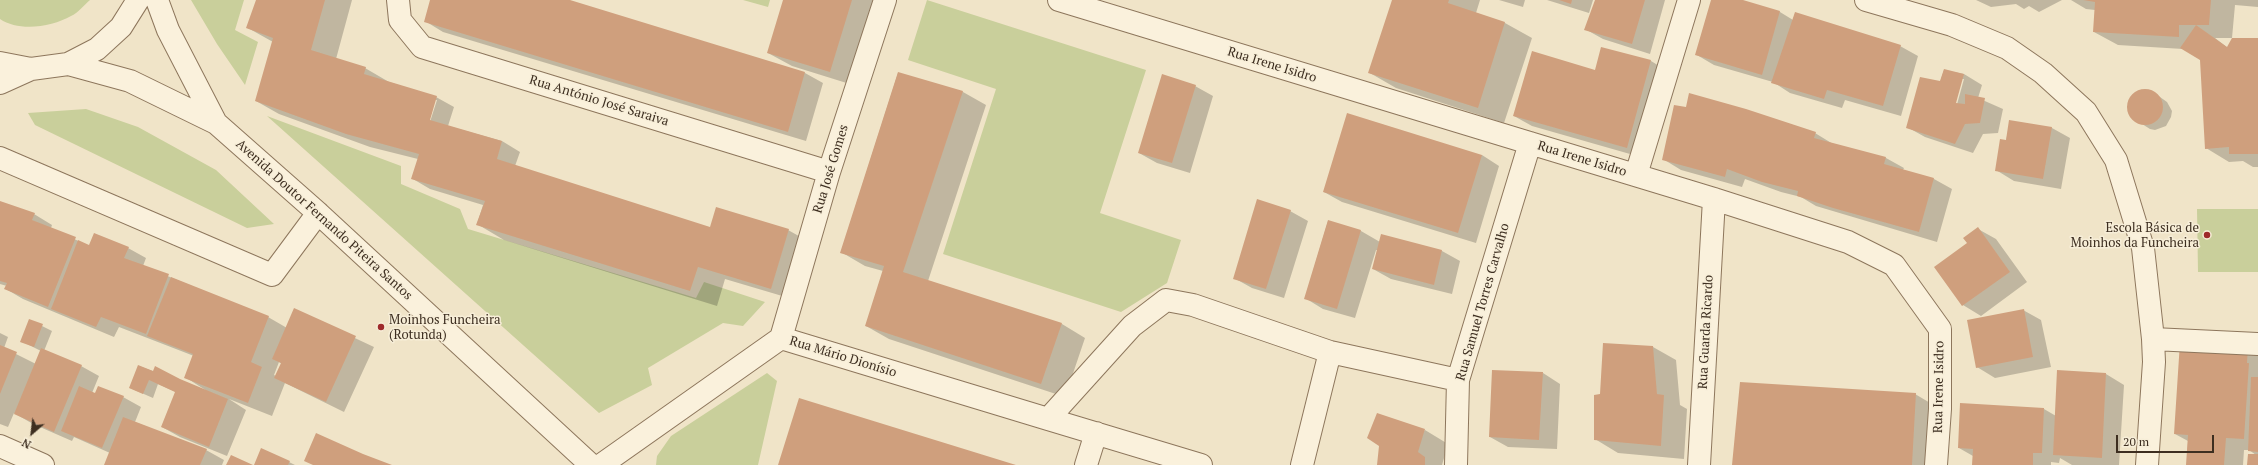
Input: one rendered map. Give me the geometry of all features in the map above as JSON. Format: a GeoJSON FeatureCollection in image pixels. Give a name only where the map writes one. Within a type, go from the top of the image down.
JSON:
{"type":"FeatureCollection","features":[{"type":"Feature","properties":{"kind":"street"},"geometry":{"type":"LineString","coordinates":[[0,83],[31,69],[68,64],[97,50],[121,28],[138,0]]}},
{"type":"Feature","properties":{"kind":"street"},"geometry":{"type":"LineString","coordinates":[[157,0],[168,30],[216,123]]}},
{"type":"Feature","properties":{"kind":"street","name":"Rua António José Saraiva"},"geometry":{"type":"LineString","coordinates":[[398,0],[400,20],[422,47],[829,172]]}},
{"type":"Feature","properties":{"kind":"street","name":"Rua José Gomes"},"geometry":{"type":"LineString","coordinates":[[781,338],[829,172],[885,0]]}},
{"type":"Feature","properties":{"kind":"street","name":"Rua Irene Isidro"},"geometry":{"type":"LineString","coordinates":[[1059,0],[1714,199],[1848,242],[1894,265],[1940,329],[1940,409],[1936,465]]}},
{"type":"Feature","properties":{"kind":"street"},"geometry":{"type":"LineString","coordinates":[[1636,176],[1690,0]]}},
{"type":"Feature","properties":{"kind":"street"},"geometry":{"type":"LineString","coordinates":[[1866,0],[1952,25],[2007,48],[2043,73],[2086,112],[2116,160],[2143,248],[2153,339],[2154,362],[2147,465]]}},
{"type":"Feature","properties":{"kind":"street"},"geometry":{"type":"LineString","coordinates":[[0,63],[31,69]]}},
{"type":"Feature","properties":{"kind":"street"},"geometry":{"type":"LineString","coordinates":[[68,64],[130,81],[216,123]]}},
{"type":"Feature","properties":{"kind":"street","name":"Avenida Doutor Fernando Piteira Santos"},"geometry":{"type":"LineString","coordinates":[[216,123],[318,213],[591,465]]}},
{"type":"Feature","properties":{"kind":"street","name":"Rua Samuel Torres Carvalho"},"geometry":{"type":"LineString","coordinates":[[1456,465],[1458,380],[1530,143]]}},
{"type":"Feature","properties":{"kind":"street"},"geometry":{"type":"LineString","coordinates":[[0,158],[272,275],[318,213]]}},
{"type":"Feature","properties":{"kind":"street","name":"Rua Guarda Ricardo"},"geometry":{"type":"LineString","coordinates":[[1699,465],[1714,199]]}},
{"type":"Feature","properties":{"kind":"street"},"geometry":{"type":"LineString","coordinates":[[1048,419],[1132,326],[1166,300],[1193,305],[1330,352],[1458,380]]}},
{"type":"Feature","properties":{"kind":"street","name":"Rua Mário Dionísio"},"geometry":{"type":"LineString","coordinates":[[601,465],[781,338],[1201,465]]}},
{"type":"Feature","properties":{"kind":"street"},"geometry":{"type":"LineString","coordinates":[[2153,339],[2258,344]]}},
{"type":"Feature","properties":{"kind":"street"},"geometry":{"type":"LineString","coordinates":[[1302,465],[1330,352]]}},
{"type":"Feature","properties":{"kind":"street"},"geometry":{"type":"LineString","coordinates":[[1086,465],[1096,434]]}},
{"type":"Feature","properties":{"kind":"street"},"geometry":{"type":"LineString","coordinates":[[0,446],[43,465]]}},
{"type":"Feature","properties":{"kind":"green space"},"geometry":{"type":"Polygon","coordinates":[[[0,0],[90,0],[74,15],[63,20],[45,25],[26,27],[16,26],[0,19],[0,0]]]}},
{"type":"Feature","properties":{"kind":"green space"},"geometry":{"type":"Polygon","coordinates":[[[191,0],[244,0],[235,30],[258,42],[245,85],[217,44],[191,0]]]}},
{"type":"Feature","properties":{"kind":"green space"},"geometry":{"type":"Polygon","coordinates":[[[743,0],[770,0],[768,7],[743,0]]]}},
{"type":"Feature","properties":{"kind":"green space"},"geometry":{"type":"Polygon","coordinates":[[[927,0],[1146,70],[1100,213],[1181,240],[1167,283],[1121,312],[943,254],[996,89],[908,60],[927,0]]]}},
{"type":"Feature","properties":{"kind":"green space"},"geometry":{"type":"Polygon","coordinates":[[[86,109],[138,127],[216,170],[274,224],[247,228],[35,125],[28,113],[86,109]]]}},
{"type":"Feature","properties":{"kind":"green space"},"geometry":{"type":"Polygon","coordinates":[[[267,116],[401,166],[401,184],[460,209],[468,229],[696,298],[704,282],[765,302],[743,326],[723,323],[648,368],[652,385],[599,413],[267,116]]]}},
{"type":"Feature","properties":{"kind":"green space"},"geometry":{"type":"Polygon","coordinates":[[[2197,209],[2258,209],[2258,272],[2198,272],[2197,209]]]}},
{"type":"Feature","properties":{"kind":"green space"},"geometry":{"type":"Polygon","coordinates":[[[767,373],[777,381],[758,465],[656,465],[657,456],[671,436],[767,373]]]}},
{"type":"Feature","properties":{"kind":"building"},"geometry":{"type":"Polygon","coordinates":[[[256,0],[325,0],[311,50],[366,67],[364,74],[437,96],[430,120],[502,141],[497,159],[710,227],[716,207],[789,229],[771,289],[698,267],[690,291],[476,225],[485,201],[411,179],[419,154],[346,134],[255,101],[273,38],[246,28],[256,0]]]}},
{"type":"Feature","properties":{"kind":"building"},"geometry":{"type":"Polygon","coordinates":[[[430,0],[570,0],[805,72],[788,132],[424,22],[430,0]]]}},
{"type":"Feature","properties":{"kind":"building"},"geometry":{"type":"Polygon","coordinates":[[[783,0],[852,0],[830,72],[767,53],[783,0]]]}},
{"type":"Feature","properties":{"kind":"building"},"geometry":{"type":"Polygon","coordinates":[[[1392,0],[1449,0],[1448,3],[1505,22],[1478,108],[1368,73],[1392,0]]]}},
{"type":"Feature","properties":{"kind":"building"},"geometry":{"type":"Polygon","coordinates":[[[1559,0],[1572,0],[1571,4],[1559,0]]]}},
{"type":"Feature","properties":{"kind":"building"},"geometry":{"type":"Polygon","coordinates":[[[1595,0],[1645,0],[1632,44],[1584,30],[1595,0]]]}},
{"type":"Feature","properties":{"kind":"building"},"geometry":{"type":"Polygon","coordinates":[[[1711,0],[1743,0],[1780,11],[1762,75],[1695,55],[1711,0]]]}},
{"type":"Feature","properties":{"kind":"building"},"geometry":{"type":"Polygon","coordinates":[[[2083,0],[2211,0],[2209,25],[2179,25],[2179,37],[2093,32],[2095,2],[2083,0]]]}},
{"type":"Feature","properties":{"kind":"building"},"geometry":{"type":"Polygon","coordinates":[[[1795,12],[1901,45],[1883,106],[1827,90],[1824,99],[1771,83],[1795,12]]]}},
{"type":"Feature","properties":{"kind":"building"},"geometry":{"type":"Polygon","coordinates":[[[2196,25],[2227,47],[2232,38],[2258,38],[2258,154],[2229,154],[2229,147],[2205,149],[2200,60],[2180,48],[2196,25]]]}},
{"type":"Feature","properties":{"kind":"building"},"geometry":{"type":"Polygon","coordinates":[[[1601,47],[1651,60],[1627,148],[1513,116],[1532,51],[1595,70],[1601,47]]]}},
{"type":"Feature","properties":{"kind":"building"},"geometry":{"type":"Polygon","coordinates":[[[1944,69],[1964,74],[1956,103],[1965,104],[1965,94],[1985,98],[1980,123],[1965,124],[1955,144],[1906,128],[1920,77],[1940,81],[1944,69]]]}},
{"type":"Feature","properties":{"kind":"building"},"geometry":{"type":"Polygon","coordinates":[[[898,72],[963,91],[903,272],[1062,323],[1041,384],[865,326],[884,266],[840,253],[898,72]]]}},
{"type":"Feature","properties":{"kind":"building"},"geometry":{"type":"Polygon","coordinates":[[[1162,74],[1196,85],[1172,163],[1138,153],[1162,74]]]}},
{"type":"Feature","properties":{"kind":"building"},"geometry":{"type":"Polygon","coordinates":[[[2145,89],[2158,94],[2163,107],[2158,120],[2145,125],[2132,120],[2127,107],[2132,94],[2145,89]]]}},
{"type":"Feature","properties":{"kind":"building"},"geometry":{"type":"Polygon","coordinates":[[[1689,93],[1746,109],[1816,132],[1814,138],[1886,157],[1884,164],[1934,178],[1919,232],[1833,208],[1797,196],[1798,191],[1762,182],[1727,169],[1725,177],[1662,160],[1674,105],[1686,107],[1689,93]]]}},
{"type":"Feature","properties":{"kind":"building"},"geometry":{"type":"Polygon","coordinates":[[[1347,113],[1482,155],[1458,233],[1323,192],[1347,113]]]}},
{"type":"Feature","properties":{"kind":"building"},"geometry":{"type":"Polygon","coordinates":[[[2009,120],[2052,127],[2043,179],[1995,171],[2000,139],[2006,140],[2009,120]]]}},
{"type":"Feature","properties":{"kind":"building"},"geometry":{"type":"Polygon","coordinates":[[[1257,199],[1291,210],[1266,289],[1233,279],[1257,199]]]}},
{"type":"Feature","properties":{"kind":"building"},"geometry":{"type":"Polygon","coordinates":[[[0,201],[35,213],[32,220],[76,237],[48,307],[4,289],[7,283],[0,281],[0,201]]]}},
{"type":"Feature","properties":{"kind":"building"},"geometry":{"type":"Polygon","coordinates":[[[1328,220],[1361,230],[1337,309],[1304,299],[1328,220]]]}},
{"type":"Feature","properties":{"kind":"building"},"geometry":{"type":"Polygon","coordinates":[[[1978,227],[2010,272],[1962,306],[1934,267],[1967,243],[1963,238],[1978,227]]]}},
{"type":"Feature","properties":{"kind":"building"},"geometry":{"type":"Polygon","coordinates":[[[94,233],[129,247],[124,258],[169,274],[146,334],[101,317],[96,327],[51,309],[78,240],[89,245],[94,233]]]}},
{"type":"Feature","properties":{"kind":"building"},"geometry":{"type":"Polygon","coordinates":[[[1381,234],[1442,250],[1434,285],[1372,269],[1381,234]]]}},
{"type":"Feature","properties":{"kind":"building"},"geometry":{"type":"Polygon","coordinates":[[[171,277],[269,316],[251,362],[262,367],[248,403],[184,378],[193,354],[147,336],[171,277]]]}},
{"type":"Feature","properties":{"kind":"building"},"geometry":{"type":"Polygon","coordinates":[[[294,308],[356,336],[326,402],[274,378],[281,363],[272,359],[294,308]]]}},
{"type":"Feature","properties":{"kind":"building"},"geometry":{"type":"Polygon","coordinates":[[[2024,309],[2033,357],[1976,368],[1967,320],[2024,309]]]}},
{"type":"Feature","properties":{"kind":"building"},"geometry":{"type":"Polygon","coordinates":[[[29,319],[43,324],[34,347],[20,342],[29,319]]]}},
{"type":"Feature","properties":{"kind":"building"},"geometry":{"type":"Polygon","coordinates":[[[2180,342],[2248,347],[2247,363],[2249,363],[2244,439],[2226,438],[2224,465],[2186,465],[2188,435],[2174,434],[2180,342]]]}},
{"type":"Feature","properties":{"kind":"building"},"geometry":{"type":"Polygon","coordinates":[[[1603,343],[1653,346],[1657,394],[1664,395],[1661,446],[1594,440],[1594,395],[1600,394],[1603,343]]]}},
{"type":"Feature","properties":{"kind":"building"},"geometry":{"type":"Polygon","coordinates":[[[0,345],[17,352],[0,394],[0,345]]]}},
{"type":"Feature","properties":{"kind":"building"},"geometry":{"type":"Polygon","coordinates":[[[41,348],[82,365],[54,432],[14,414],[41,348]]]}},
{"type":"Feature","properties":{"kind":"building"},"geometry":{"type":"Polygon","coordinates":[[[138,365],[153,371],[155,366],[180,379],[228,399],[209,447],[161,427],[175,392],[149,380],[143,394],[129,388],[138,365]]]}},
{"type":"Feature","properties":{"kind":"building"},"geometry":{"type":"Polygon","coordinates":[[[1492,370],[1543,372],[1539,440],[1489,437],[1492,370]]]}},
{"type":"Feature","properties":{"kind":"building"},"geometry":{"type":"Polygon","coordinates":[[[2057,370],[2106,373],[2102,458],[2053,455],[2057,370]]]}},
{"type":"Feature","properties":{"kind":"building"},"geometry":{"type":"Polygon","coordinates":[[[2251,377],[2258,377],[2258,452],[2248,451],[2251,377]]]}},
{"type":"Feature","properties":{"kind":"building"},"geometry":{"type":"Polygon","coordinates":[[[1740,382],[1916,393],[1912,465],[1732,465],[1740,382]]]}},
{"type":"Feature","properties":{"kind":"building"},"geometry":{"type":"Polygon","coordinates":[[[79,386],[95,393],[98,386],[124,396],[102,448],[61,431],[79,386]]]}},
{"type":"Feature","properties":{"kind":"building"},"geometry":{"type":"Polygon","coordinates":[[[799,398],[1016,465],[778,465],[799,398]]]}},
{"type":"Feature","properties":{"kind":"building"},"geometry":{"type":"Polygon","coordinates":[[[1960,403],[2044,408],[2042,453],[2033,453],[2033,465],[1972,465],[1973,449],[1958,448],[1960,403]]]}},
{"type":"Feature","properties":{"kind":"building"},"geometry":{"type":"Polygon","coordinates":[[[1377,413],[1425,429],[1418,452],[1425,457],[1425,465],[1377,465],[1379,446],[1367,438],[1377,413]]]}},
{"type":"Feature","properties":{"kind":"building"},"geometry":{"type":"Polygon","coordinates":[[[123,417],[207,449],[200,465],[104,465],[123,417]]]}},
{"type":"Feature","properties":{"kind":"building"},"geometry":{"type":"Polygon","coordinates":[[[316,433],[392,465],[313,465],[304,461],[316,433]]]}},
{"type":"Feature","properties":{"kind":"building"},"geometry":{"type":"Polygon","coordinates":[[[261,448],[290,461],[288,465],[254,465],[261,448]]]}},
{"type":"Feature","properties":{"kind":"building"},"geometry":{"type":"Polygon","coordinates":[[[2248,454],[2258,454],[2258,465],[2247,465],[2248,454]]]}},
{"type":"Feature","properties":{"kind":"building"},"geometry":{"type":"Polygon","coordinates":[[[231,455],[253,465],[226,465],[231,455]]]}},
{"type":"Feature","properties":{"kind":"place","name":"Escola Básica de Moinhos da Funcheira"},"geometry":{"type":"Point","coordinates":[2207,235]}},
{"type":"Feature","properties":{"kind":"place","name":"Moinhos Funcheira (Rotunda)"},"geometry":{"type":"Point","coordinates":[381,327]}}]}
